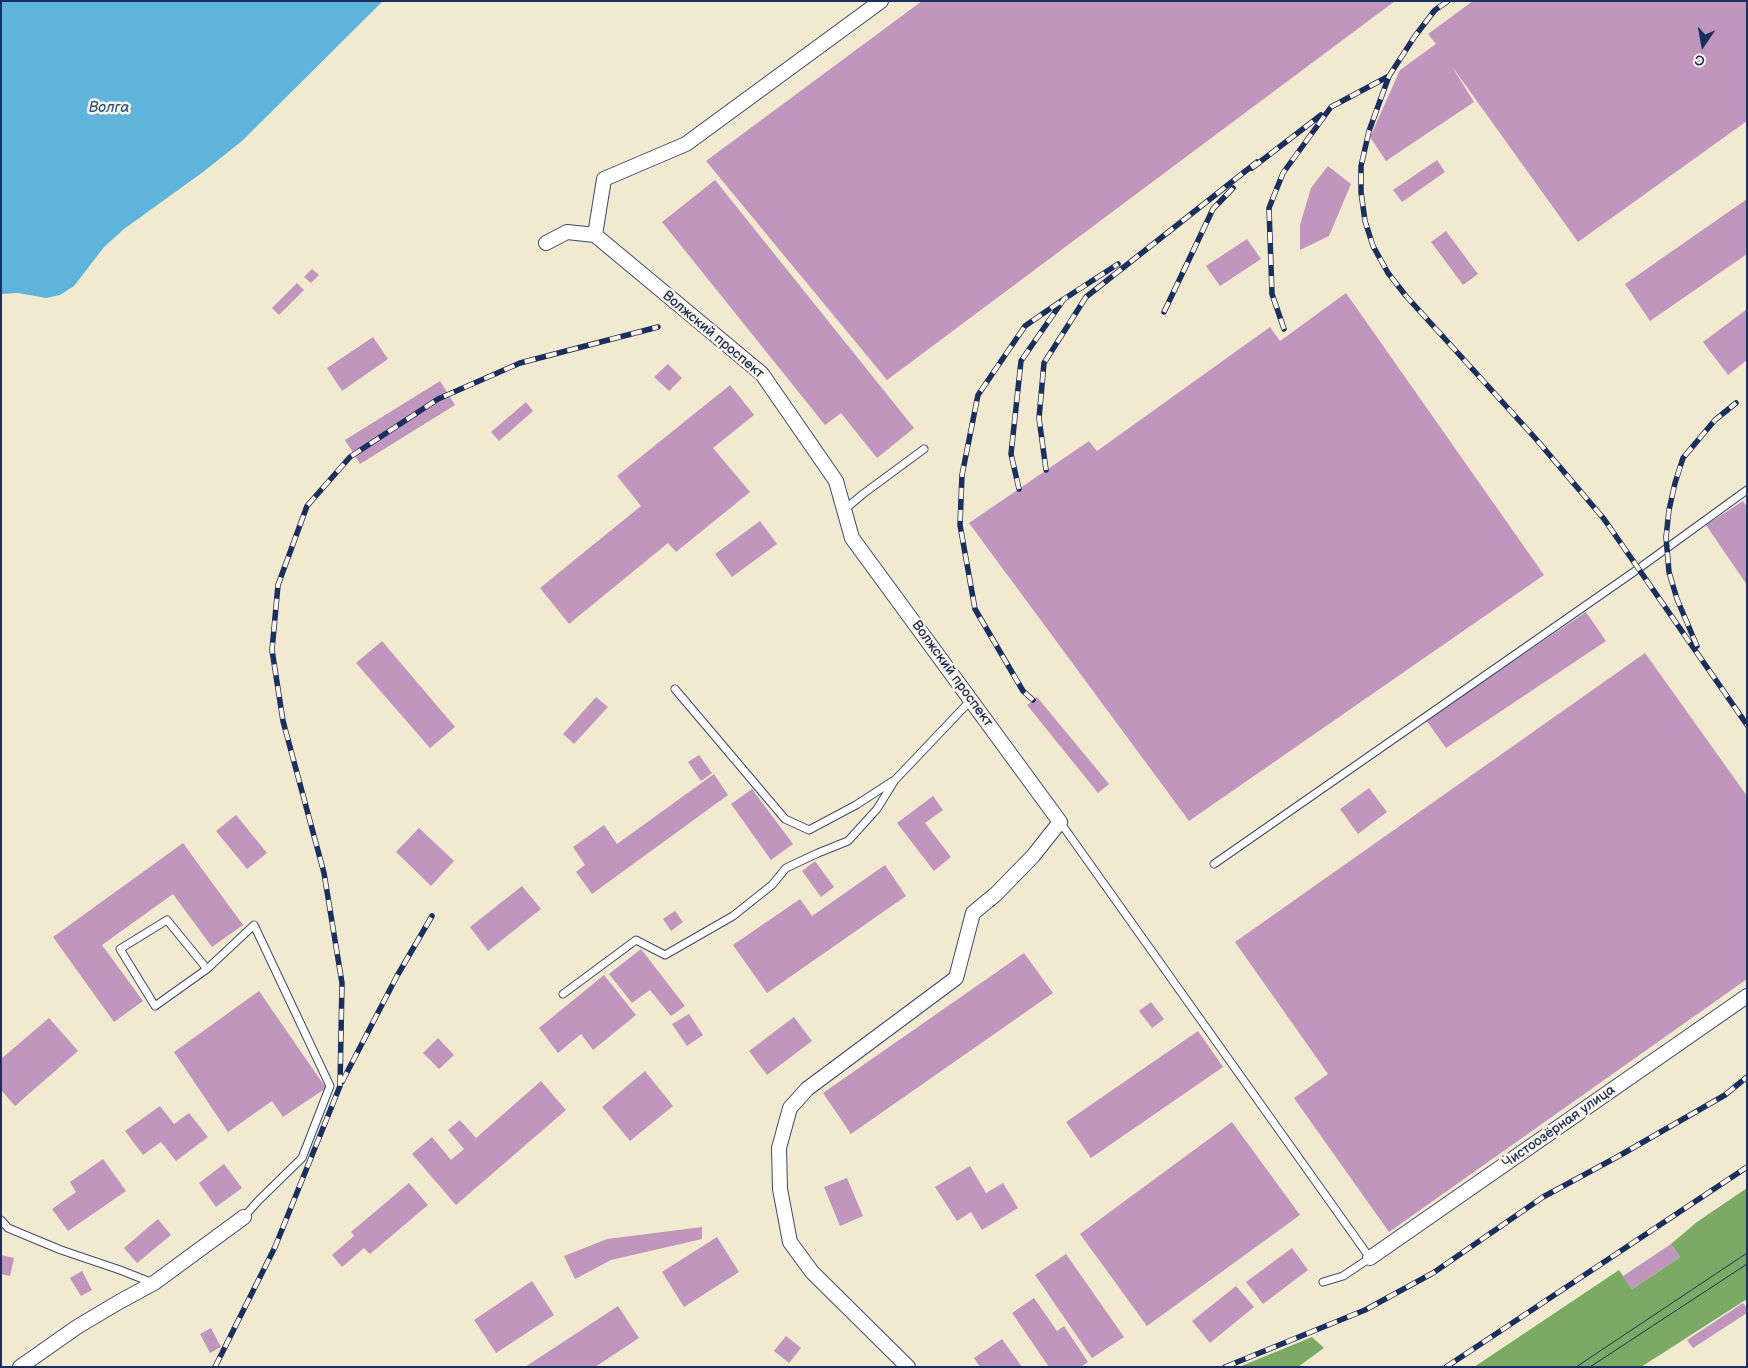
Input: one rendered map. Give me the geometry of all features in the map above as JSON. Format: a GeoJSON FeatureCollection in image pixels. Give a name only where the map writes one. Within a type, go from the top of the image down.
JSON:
{"type":"FeatureCollection","features":[{"type":"Feature","properties":{"kind":"street"},"geometry":{"type":"LineString","coordinates":[[546,243],[567,232],[594,235],[604,179],[686,144],[882,1]]}},
{"type":"Feature","properties":{"kind":"street","name":"Волжский проспект"},"geometry":{"type":"LineString","coordinates":[[594,235],[762,374],[836,481],[852,538],[1060,822]]}},
{"type":"Feature","properties":{"kind":"street"},"geometry":{"type":"LineString","coordinates":[[908,1367],[812,1272],[790,1242],[780,1190],[779,1148],[790,1108],[807,1089],[956,978],[973,913],[996,894],[1033,856],[1060,822]]}},
{"type":"Feature","properties":{"kind":"street","name":"Чистоозёрная улица"},"geometry":{"type":"LineString","coordinates":[[1370,1258],[1747,996]]}},
{"type":"Feature","properties":{"kind":"street"},"geometry":{"type":"LineString","coordinates":[[20,1367],[77,1327],[154,1284],[244,1217]]}},
{"type":"Feature","properties":{"kind":"lane"},"geometry":{"type":"LineString","coordinates":[[844,510],[924,449]]}},
{"type":"Feature","properties":{"kind":"lane"},"geometry":{"type":"LineString","coordinates":[[1214,864],[1630,575],[1747,490]]}},
{"type":"Feature","properties":{"kind":"lane"},"geometry":{"type":"LineString","coordinates":[[675,689],[784,819],[809,830],[856,805],[895,780]]}},
{"type":"Feature","properties":{"kind":"lane"},"geometry":{"type":"LineString","coordinates":[[563,994],[636,940],[665,955],[733,916],[772,885],[786,868],[848,841],[877,809],[895,780],[971,700]]}},
{"type":"Feature","properties":{"kind":"lane"},"geometry":{"type":"LineString","coordinates":[[1060,822],[1370,1258],[1343,1276],[1322,1282]]}},
{"type":"Feature","properties":{"kind":"lane"},"geometry":{"type":"LineString","coordinates":[[207,969],[167,920],[120,950],[155,1006],[207,969],[254,925],[330,1086],[302,1158],[244,1217]]}},
{"type":"Feature","properties":{"kind":"lane"},"geometry":{"type":"LineString","coordinates":[[1,1220],[8,1228],[61,1250],[154,1284]]}},
{"type":"Feature","properties":{"kind":"green space"},"geometry":{"type":"Polygon","coordinates":[[[1747,1188],[1747,1299],[1641,1367],[1474,1367],[1619,1270],[1632,1289],[1680,1257],[1671,1244],[1697,1222],[1747,1188]]]}},
{"type":"Feature","properties":{"kind":"green space"},"geometry":{"type":"Polygon","coordinates":[[[1312,1337],[1324,1348],[1298,1367],[1239,1367],[1312,1337]]]}},
{"type":"Feature","properties":{"kind":"water","name":"Волга"},"geometry":{"type":"Polygon","coordinates":[[[1,1],[383,1],[242,141],[203,172],[124,229],[104,247],[74,286],[60,295],[46,298],[18,293],[1,294],[1,1]]]}},
{"type":"Feature","properties":{"kind":"building"},"geometry":{"type":"Polygon","coordinates":[[[922,1],[1395,1],[887,380],[706,161],[922,1]]]}},
{"type":"Feature","properties":{"kind":"building"},"geometry":{"type":"Polygon","coordinates":[[[1473,1],[1747,1],[1747,121],[1578,242],[1451,65],[1474,102],[1386,161],[1370,137],[1400,70],[1436,44],[1428,34],[1473,1]]]}},
{"type":"Feature","properties":{"kind":"building"},"geometry":{"type":"Polygon","coordinates":[[[1437,160],[1445,172],[1402,202],[1393,190],[1437,160]]]}},
{"type":"Feature","properties":{"kind":"building"},"geometry":{"type":"Polygon","coordinates":[[[1328,166],[1351,184],[1329,236],[1300,250],[1300,225],[1311,188],[1328,166]]]}},
{"type":"Feature","properties":{"kind":"building"},"geometry":{"type":"Polygon","coordinates":[[[715,180],[914,428],[877,458],[841,413],[825,425],[662,222],[715,180]]]}},
{"type":"Feature","properties":{"kind":"building"},"geometry":{"type":"Polygon","coordinates":[[[1747,199],[1747,254],[1650,321],[1625,284],[1747,199]]]}},
{"type":"Feature","properties":{"kind":"building"},"geometry":{"type":"Polygon","coordinates":[[[1446,231],[1478,274],[1463,285],[1431,242],[1446,231]]]}},
{"type":"Feature","properties":{"kind":"building"},"geometry":{"type":"Polygon","coordinates":[[[1247,239],[1261,259],[1220,286],[1206,266],[1247,239]]]}},
{"type":"Feature","properties":{"kind":"building"},"geometry":{"type":"Polygon","coordinates":[[[312,269],[319,275],[311,283],[304,277],[312,269]]]}},
{"type":"Feature","properties":{"kind":"building"},"geometry":{"type":"Polygon","coordinates":[[[297,283],[304,290],[279,315],[272,308],[297,283]]]}},
{"type":"Feature","properties":{"kind":"building"},"geometry":{"type":"Polygon","coordinates":[[[1346,293],[1544,575],[1189,821],[969,523],[1089,441],[1097,451],[1270,327],[1280,341],[1346,293]]]}},
{"type":"Feature","properties":{"kind":"building"},"geometry":{"type":"Polygon","coordinates":[[[1747,309],[1747,360],[1728,375],[1703,342],[1747,309]]]}},
{"type":"Feature","properties":{"kind":"building"},"geometry":{"type":"Polygon","coordinates":[[[373,337],[388,359],[342,391],[327,368],[373,337]]]}},
{"type":"Feature","properties":{"kind":"building"},"geometry":{"type":"Polygon","coordinates":[[[668,364],[682,378],[669,391],[654,377],[668,364]]]}},
{"type":"Feature","properties":{"kind":"building"},"geometry":{"type":"Polygon","coordinates":[[[440,381],[455,405],[360,464],[345,440],[440,381]]]}},
{"type":"Feature","properties":{"kind":"building"},"geometry":{"type":"Polygon","coordinates":[[[730,385],[754,415],[713,448],[750,492],[676,552],[668,543],[569,624],[540,588],[641,506],[617,476],[730,385]]]}},
{"type":"Feature","properties":{"kind":"building"},"geometry":{"type":"Polygon","coordinates":[[[526,402],[533,411],[499,441],[491,432],[526,402]]]}},
{"type":"Feature","properties":{"kind":"building"},"geometry":{"type":"Polygon","coordinates":[[[1743,501],[1747,507],[1747,585],[1706,525],[1743,501]]]}},
{"type":"Feature","properties":{"kind":"building"},"geometry":{"type":"Polygon","coordinates":[[[760,521],[777,544],[732,577],[715,554],[760,521]]]}},
{"type":"Feature","properties":{"kind":"building"},"geometry":{"type":"Polygon","coordinates":[[[1586,612],[1606,641],[1446,748],[1426,720],[1586,612]]]}},
{"type":"Feature","properties":{"kind":"building"},"geometry":{"type":"Polygon","coordinates":[[[382,641],[455,727],[430,748],[356,663],[382,641]]]}},
{"type":"Feature","properties":{"kind":"building"},"geometry":{"type":"Polygon","coordinates":[[[1645,653],[1747,796],[1747,979],[1389,1232],[1294,1098],[1328,1074],[1235,942],[1645,653]]]}},
{"type":"Feature","properties":{"kind":"building"},"geometry":{"type":"Polygon","coordinates":[[[596,697],[608,707],[574,744],[563,734],[596,697]]]}},
{"type":"Feature","properties":{"kind":"building"},"geometry":{"type":"Polygon","coordinates":[[[1037,697],[1109,784],[1098,793],[1027,705],[1037,697]]]}},
{"type":"Feature","properties":{"kind":"building"},"geometry":{"type":"Polygon","coordinates":[[[699,755],[712,773],[701,781],[688,762],[699,755]]]}},
{"type":"Feature","properties":{"kind":"building"},"geometry":{"type":"Polygon","coordinates":[[[714,774],[728,795],[592,894],[576,872],[585,865],[573,847],[604,825],[617,844],[714,774]]]}},
{"type":"Feature","properties":{"kind":"building"},"geometry":{"type":"Polygon","coordinates":[[[1369,788],[1387,812],[1358,834],[1340,809],[1369,788]]]}},
{"type":"Feature","properties":{"kind":"building"},"geometry":{"type":"Polygon","coordinates":[[[752,789],[793,844],[771,860],[731,804],[752,789]]]}},
{"type":"Feature","properties":{"kind":"building"},"geometry":{"type":"Polygon","coordinates":[[[933,796],[943,810],[925,823],[951,857],[934,871],[897,823],[933,796]]]}},
{"type":"Feature","properties":{"kind":"building"},"geometry":{"type":"Polygon","coordinates":[[[236,815],[267,853],[247,869],[216,831],[236,815]]]}},
{"type":"Feature","properties":{"kind":"building"},"geometry":{"type":"Polygon","coordinates":[[[419,828],[454,861],[431,886],[396,852],[419,828]]]}},
{"type":"Feature","properties":{"kind":"building"},"geometry":{"type":"Polygon","coordinates":[[[183,843],[243,925],[212,947],[173,894],[102,945],[143,1001],[114,1022],[53,937],[183,843]]]}},
{"type":"Feature","properties":{"kind":"building"},"geometry":{"type":"Polygon","coordinates":[[[815,861],[834,887],[821,897],[802,871],[815,861]]]}},
{"type":"Feature","properties":{"kind":"building"},"geometry":{"type":"Polygon","coordinates":[[[885,865],[906,896],[767,993],[733,945],[800,899],[812,916],[885,865]]]}},
{"type":"Feature","properties":{"kind":"building"},"geometry":{"type":"Polygon","coordinates":[[[522,886],[541,909],[488,951],[470,927],[522,886]]]}},
{"type":"Feature","properties":{"kind":"building"},"geometry":{"type":"Polygon","coordinates":[[[675,911],[683,922],[671,931],[663,919],[675,911]]]}},
{"type":"Feature","properties":{"kind":"building"},"geometry":{"type":"Polygon","coordinates":[[[641,949],[685,1006],[671,1016],[650,990],[632,1003],[609,974],[641,949]]]}},
{"type":"Feature","properties":{"kind":"building"},"geometry":{"type":"Polygon","coordinates":[[[1024,953],[1053,993],[851,1134],[823,1093],[1024,953]]]}},
{"type":"Feature","properties":{"kind":"building"},"geometry":{"type":"Polygon","coordinates":[[[604,975],[636,1015],[593,1050],[581,1034],[558,1053],[539,1028],[604,975]]]}},
{"type":"Feature","properties":{"kind":"building"},"geometry":{"type":"Polygon","coordinates":[[[259,991],[326,1088],[283,1117],[272,1101],[228,1132],[174,1052],[259,991]]]}},
{"type":"Feature","properties":{"kind":"building"},"geometry":{"type":"Polygon","coordinates":[[[1151,1002],[1164,1019],[1152,1028],[1139,1011],[1151,1002]]]}},
{"type":"Feature","properties":{"kind":"building"},"geometry":{"type":"Polygon","coordinates":[[[689,1014],[703,1035],[687,1046],[672,1024],[689,1014]]]}},
{"type":"Feature","properties":{"kind":"building"},"geometry":{"type":"Polygon","coordinates":[[[794,1017],[812,1041],[767,1075],[749,1051],[794,1017]]]}},
{"type":"Feature","properties":{"kind":"building"},"geometry":{"type":"Polygon","coordinates":[[[49,1018],[78,1051],[15,1106],[1,1090],[1,1059],[49,1018]]]}},
{"type":"Feature","properties":{"kind":"building"},"geometry":{"type":"Polygon","coordinates":[[[1198,1031],[1223,1067],[1091,1158],[1066,1122],[1198,1031]]]}},
{"type":"Feature","properties":{"kind":"building"},"geometry":{"type":"Polygon","coordinates":[[[438,1038],[454,1055],[439,1069],[423,1053],[438,1038]]]}},
{"type":"Feature","properties":{"kind":"building"},"geometry":{"type":"Polygon","coordinates":[[[645,1071],[673,1106],[630,1141],[602,1107],[645,1071]]]}},
{"type":"Feature","properties":{"kind":"building"},"geometry":{"type":"Polygon","coordinates":[[[541,1081],[566,1110],[456,1205],[412,1154],[432,1137],[451,1160],[464,1149],[448,1130],[460,1120],[476,1138],[541,1081]]]}},
{"type":"Feature","properties":{"kind":"building"},"geometry":{"type":"Polygon","coordinates":[[[160,1106],[174,1124],[189,1113],[208,1137],[176,1161],[161,1142],[143,1155],[125,1131],[160,1106]]]}},
{"type":"Feature","properties":{"kind":"building"},"geometry":{"type":"Polygon","coordinates":[[[1232,1122],[1300,1215],[1147,1326],[1080,1234],[1232,1122]]]}},
{"type":"Feature","properties":{"kind":"building"},"geometry":{"type":"Polygon","coordinates":[[[103,1159],[126,1191],[68,1231],[52,1209],[76,1192],[70,1182],[103,1159]]]}},
{"type":"Feature","properties":{"kind":"building"},"geometry":{"type":"Polygon","coordinates":[[[224,1164],[242,1188],[216,1207],[199,1183],[224,1164]]]}},
{"type":"Feature","properties":{"kind":"building"},"geometry":{"type":"Polygon","coordinates":[[[970,1166],[986,1193],[1003,1183],[1018,1208],[982,1230],[971,1212],[957,1221],[935,1187],[970,1166]]]}},
{"type":"Feature","properties":{"kind":"building"},"geometry":{"type":"Polygon","coordinates":[[[847,1178],[863,1216],[840,1226],[824,1187],[847,1178]]]}},
{"type":"Feature","properties":{"kind":"building"},"geometry":{"type":"Polygon","coordinates":[[[409,1183],[428,1205],[370,1254],[364,1248],[342,1267],[332,1255],[354,1236],[351,1232],[409,1183]]]}},
{"type":"Feature","properties":{"kind":"building"},"geometry":{"type":"Polygon","coordinates":[[[158,1219],[171,1235],[137,1263],[124,1248],[158,1219]]]}},
{"type":"Feature","properties":{"kind":"building"},"geometry":{"type":"Polygon","coordinates":[[[702,1227],[702,1239],[611,1260],[575,1279],[564,1256],[607,1239],[702,1227]]]}},
{"type":"Feature","properties":{"kind":"building"},"geometry":{"type":"Polygon","coordinates":[[[717,1237],[739,1272],[684,1307],[662,1272],[717,1237]]]}},
{"type":"Feature","properties":{"kind":"building"},"geometry":{"type":"Polygon","coordinates":[[[1671,1244],[1680,1257],[1632,1289],[1623,1276],[1671,1244]]]}},
{"type":"Feature","properties":{"kind":"building"},"geometry":{"type":"Polygon","coordinates":[[[1292,1248],[1308,1270],[1263,1304],[1246,1282],[1292,1248]]]}},
{"type":"Feature","properties":{"kind":"building"},"geometry":{"type":"Polygon","coordinates":[[[1066,1254],[1124,1337],[1092,1358],[1035,1275],[1066,1254]]]}},
{"type":"Feature","properties":{"kind":"building"},"geometry":{"type":"Polygon","coordinates":[[[1,1255],[14,1258],[10,1276],[1,1274],[1,1255]]]}},
{"type":"Feature","properties":{"kind":"building"},"geometry":{"type":"Polygon","coordinates":[[[82,1271],[92,1290],[81,1296],[70,1278],[82,1271]]]}},
{"type":"Feature","properties":{"kind":"building"},"geometry":{"type":"Polygon","coordinates":[[[532,1281],[554,1315],[496,1353],[474,1320],[532,1281]]]}},
{"type":"Feature","properties":{"kind":"building"},"geometry":{"type":"Polygon","coordinates":[[[1236,1286],[1254,1307],[1210,1343],[1192,1321],[1236,1286]]]}},
{"type":"Feature","properties":{"kind":"building"},"geometry":{"type":"Polygon","coordinates":[[[1034,1298],[1057,1331],[1064,1326],[1088,1362],[1081,1367],[1049,1367],[1012,1313],[1034,1298]]]}},
{"type":"Feature","properties":{"kind":"building"},"geometry":{"type":"Polygon","coordinates":[[[1743,1303],[1747,1308],[1747,1313],[1693,1348],[1687,1340],[1743,1303]]]}},
{"type":"Feature","properties":{"kind":"building"},"geometry":{"type":"Polygon","coordinates":[[[618,1306],[639,1338],[595,1367],[525,1367],[618,1306]]]}},
{"type":"Feature","properties":{"kind":"building"},"geometry":{"type":"Polygon","coordinates":[[[211,1328],[221,1347],[210,1353],[200,1334],[211,1328]]]}},
{"type":"Feature","properties":{"kind":"building"},"geometry":{"type":"Polygon","coordinates":[[[786,1336],[801,1348],[789,1363],[774,1351],[786,1336]]]}},
{"type":"Feature","properties":{"kind":"building"},"geometry":{"type":"Polygon","coordinates":[[[1002,1339],[1022,1367],[980,1367],[974,1358],[1002,1339]]]}},
{"type":"Feature","properties":{"kind":"tram line"},"geometry":{"type":"LineString","coordinates":[[1576,1367],[1747,1253]]}},
{"type":"Feature","properties":{"kind":"tram line"},"geometry":{"type":"LineString","coordinates":[[1590,1367],[1747,1264]]}},
{"type":"Feature","properties":{"kind":"railway"},"geometry":{"type":"LineString","coordinates":[[1448,1],[1435,10],[1415,36],[1389,76],[1369,131],[1361,166],[1361,192],[1365,221],[1373,246],[1388,273],[1406,296],[1536,439],[1604,519],[1747,725]]}},
{"type":"Feature","properties":{"kind":"railway"},"geometry":{"type":"LineString","coordinates":[[1284,329],[1272,294],[1269,208],[1283,173],[1331,107],[1389,76]]}},
{"type":"Feature","properties":{"kind":"railway"},"geometry":{"type":"LineString","coordinates":[[1252,168],[1321,115]]}},
{"type":"Feature","properties":{"kind":"railway"},"geometry":{"type":"LineString","coordinates":[[1046,470],[1039,418],[1044,363],[1086,297],[1257,162]]}},
{"type":"Feature","properties":{"kind":"railway"},"geometry":{"type":"LineString","coordinates":[[1164,312],[1213,209],[1233,188]]}},
{"type":"Feature","properties":{"kind":"railway"},"geometry":{"type":"LineString","coordinates":[[1019,489],[1011,454],[1021,361],[1064,299],[1118,264]]}},
{"type":"Feature","properties":{"kind":"railway"},"geometry":{"type":"LineString","coordinates":[[1033,700],[1023,691],[975,609],[960,525],[962,475],[978,395],[1025,326],[1064,299]]}},
{"type":"Feature","properties":{"kind":"railway"},"geometry":{"type":"LineString","coordinates":[[215,1367],[275,1247],[340,1086],[342,983],[324,873],[283,721],[272,650],[278,585],[307,506],[350,457],[438,399],[520,363],[658,327]]}},
{"type":"Feature","properties":{"kind":"railway"},"geometry":{"type":"LineString","coordinates":[[1697,646],[1677,599],[1669,572],[1666,537],[1669,510],[1683,458],[1715,420],[1736,403]]}},
{"type":"Feature","properties":{"kind":"railway"},"geometry":{"type":"LineString","coordinates":[[342,1082],[397,976],[432,916]]}},
{"type":"Feature","properties":{"kind":"railway"},"geometry":{"type":"LineString","coordinates":[[1225,1367],[1365,1310],[1433,1273],[1543,1197],[1725,1095],[1747,1077]]}},
{"type":"Feature","properties":{"kind":"railway"},"geometry":{"type":"LineString","coordinates":[[1446,1367],[1747,1167]]}}]}
